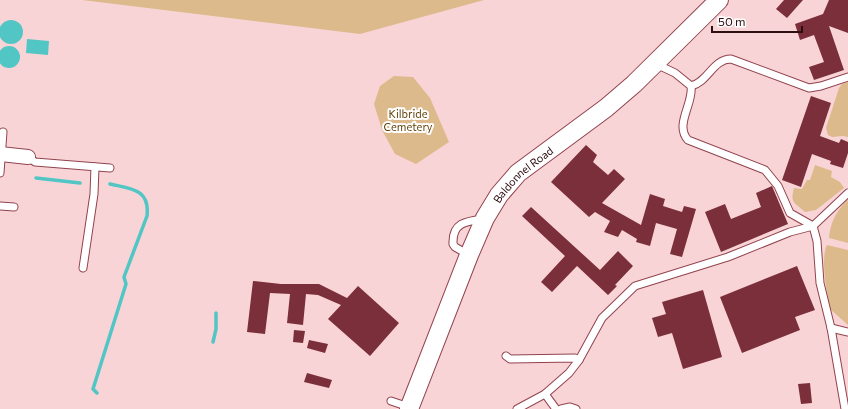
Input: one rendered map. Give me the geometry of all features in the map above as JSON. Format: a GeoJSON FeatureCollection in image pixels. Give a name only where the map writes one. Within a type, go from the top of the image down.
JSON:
{"type":"FeatureCollection","features":[{"type":"Feature","properties":{"kind":"street","name":"Baldonnel Road"},"geometry":{"type":"LineString","coordinates":[[409,408],[469,255],[485,218],[499,195],[518,173],[606,108],[656,64],[719,0]]}},
{"type":"Feature","properties":{"kind":"street"},"geometry":{"type":"LineString","coordinates":[[1,154],[28,157]]}},
{"type":"Feature","properties":{"kind":"lane"},"geometry":{"type":"LineString","coordinates":[[691,86],[698,84],[706,78],[718,63],[725,59],[731,59],[809,88],[821,86],[848,76]]}},
{"type":"Feature","properties":{"kind":"lane"},"geometry":{"type":"LineString","coordinates":[[656,64],[675,73],[691,86],[692,93],[684,122],[684,136],[688,140],[765,170],[778,186],[790,213],[813,226],[817,240],[820,283],[831,328],[845,409]]}},
{"type":"Feature","properties":{"kind":"lane"},"geometry":{"type":"LineString","coordinates":[[0,173],[3,132]]}},
{"type":"Feature","properties":{"kind":"lane"},"geometry":{"type":"LineString","coordinates":[[28,157],[35,162],[110,168]]}},
{"type":"Feature","properties":{"kind":"lane"},"geometry":{"type":"LineString","coordinates":[[83,268],[94,194],[95,167]]}},
{"type":"Feature","properties":{"kind":"lane"},"geometry":{"type":"LineString","coordinates":[[517,409],[546,394],[569,373],[579,360],[602,318],[635,286],[728,257],[790,232],[813,226],[848,193]]}},
{"type":"Feature","properties":{"kind":"lane"},"geometry":{"type":"LineString","coordinates":[[0,206],[14,207]]}},
{"type":"Feature","properties":{"kind":"lane"},"geometry":{"type":"LineString","coordinates":[[831,328],[848,332]]}},
{"type":"Feature","properties":{"kind":"lane"},"geometry":{"type":"LineString","coordinates":[[506,356],[510,359],[575,358],[579,360]]}},
{"type":"Feature","properties":{"kind":"lane"},"geometry":{"type":"LineString","coordinates":[[546,394],[556,409]]}},
{"type":"Feature","properties":{"kind":"lane"},"geometry":{"type":"LineString","coordinates":[[391,401],[409,408]]}},
{"type":"Feature","properties":{"kind":"lane"},"geometry":{"type":"LineString","coordinates":[[561,409],[570,407],[576,409]]}},
{"type":"Feature","properties":{"kind":"green space"},"geometry":{"type":"Polygon","coordinates":[[[82,0],[484,0],[360,34],[82,0]]]}},
{"type":"Feature","properties":{"kind":"green space","name":"Kilbride Cemetery"},"geometry":{"type":"Polygon","coordinates":[[[394,76],[413,77],[430,98],[449,142],[416,164],[395,154],[382,130],[374,104],[380,86],[394,76]]]}},
{"type":"Feature","properties":{"kind":"green space"},"geometry":{"type":"Polygon","coordinates":[[[848,82],[848,137],[832,137],[828,135],[826,128],[839,88],[842,84],[848,82]]]}},
{"type":"Feature","properties":{"kind":"green space"},"geometry":{"type":"Polygon","coordinates":[[[815,165],[832,171],[831,177],[840,182],[844,188],[816,210],[805,212],[794,202],[792,197],[794,188],[802,189],[807,180],[810,180],[815,165]]]}},
{"type":"Feature","properties":{"kind":"green space"},"geometry":{"type":"Polygon","coordinates":[[[848,200],[848,243],[829,238],[835,217],[848,200]]]}},
{"type":"Feature","properties":{"kind":"green space"},"geometry":{"type":"Polygon","coordinates":[[[827,245],[848,250],[848,325],[830,309],[824,267],[824,258],[827,245]]]}},
{"type":"Feature","properties":{"kind":"water"},"geometry":{"type":"Polygon","coordinates":[[[11,20],[19,24],[23,32],[19,40],[11,44],[3,40],[-1,32],[3,24],[11,20]]]}},
{"type":"Feature","properties":{"kind":"water"},"geometry":{"type":"Polygon","coordinates":[[[27,39],[49,41],[48,55],[26,53],[27,39]]]}},
{"type":"Feature","properties":{"kind":"water"},"geometry":{"type":"Polygon","coordinates":[[[9,46],[17,49],[20,57],[17,65],[9,68],[1,65],[-2,57],[1,49],[9,46]]]}},
{"type":"Feature","properties":{"kind":"building"},"geometry":{"type":"Polygon","coordinates":[[[784,0],[803,0],[787,18],[776,9],[784,0]]]}},
{"type":"Feature","properties":{"kind":"building"},"geometry":{"type":"Polygon","coordinates":[[[829,0],[848,0],[848,33],[829,26],[844,70],[814,80],[809,67],[824,62],[814,35],[800,40],[795,24],[823,14],[829,0]]]}},
{"type":"Feature","properties":{"kind":"building"},"geometry":{"type":"Polygon","coordinates":[[[811,96],[831,103],[820,136],[839,143],[841,139],[848,142],[848,153],[843,168],[830,164],[831,161],[812,154],[801,187],[782,180],[811,96]]]}},
{"type":"Feature","properties":{"kind":"building"},"geometry":{"type":"Polygon","coordinates":[[[586,145],[597,155],[593,162],[608,175],[614,169],[625,179],[602,203],[641,225],[650,194],[665,199],[663,206],[682,212],[684,206],[696,209],[682,257],[670,254],[677,229],[656,223],[650,246],[636,242],[637,239],[622,230],[618,237],[604,232],[610,221],[595,212],[589,217],[551,182],[586,145]]]}},
{"type":"Feature","properties":{"kind":"building"},"geometry":{"type":"Polygon","coordinates":[[[772,186],[788,224],[721,252],[705,212],[725,204],[731,219],[761,207],[756,193],[772,186]]]}},
{"type":"Feature","properties":{"kind":"building"},"geometry":{"type":"Polygon","coordinates":[[[531,207],[600,270],[618,251],[633,266],[615,285],[617,286],[608,295],[577,266],[552,292],[541,282],[565,256],[522,216],[531,207]]]}},
{"type":"Feature","properties":{"kind":"building"},"geometry":{"type":"Polygon","coordinates":[[[797,266],[815,310],[795,317],[800,330],[742,353],[720,297],[797,266]]]}},
{"type":"Feature","properties":{"kind":"building"},"geometry":{"type":"Polygon","coordinates":[[[253,281],[281,284],[319,284],[347,298],[358,286],[399,323],[370,356],[328,319],[341,305],[318,295],[306,294],[303,325],[287,323],[290,294],[270,293],[265,334],[247,332],[253,281]]]}},
{"type":"Feature","properties":{"kind":"building"},"geometry":{"type":"Polygon","coordinates":[[[703,290],[722,357],[683,369],[672,333],[658,337],[652,318],[666,314],[662,302],[703,290]]]}},
{"type":"Feature","properties":{"kind":"building"},"geometry":{"type":"Polygon","coordinates":[[[294,330],[305,331],[303,343],[293,342],[294,330]]]}},
{"type":"Feature","properties":{"kind":"building"},"geometry":{"type":"Polygon","coordinates":[[[309,340],[328,344],[325,353],[307,348],[309,340]]]}},
{"type":"Feature","properties":{"kind":"building"},"geometry":{"type":"Polygon","coordinates":[[[307,373],[332,380],[329,388],[304,382],[307,373]]]}},
{"type":"Feature","properties":{"kind":"building"},"geometry":{"type":"Polygon","coordinates":[[[810,383],[812,403],[801,404],[798,384],[810,383]]]}},
{"type":"Feature","properties":{"kind":"waterway"},"geometry":{"type":"LineString","coordinates":[[36,178],[80,183]]}},
{"type":"Feature","properties":{"kind":"waterway"},"geometry":{"type":"LineString","coordinates":[[97,393],[93,389],[126,284],[124,277],[147,216],[146,200],[142,195],[132,189],[110,184]]}},
{"type":"Feature","properties":{"kind":"waterway"},"geometry":{"type":"LineString","coordinates":[[213,342],[216,329],[216,313]]}}]}
